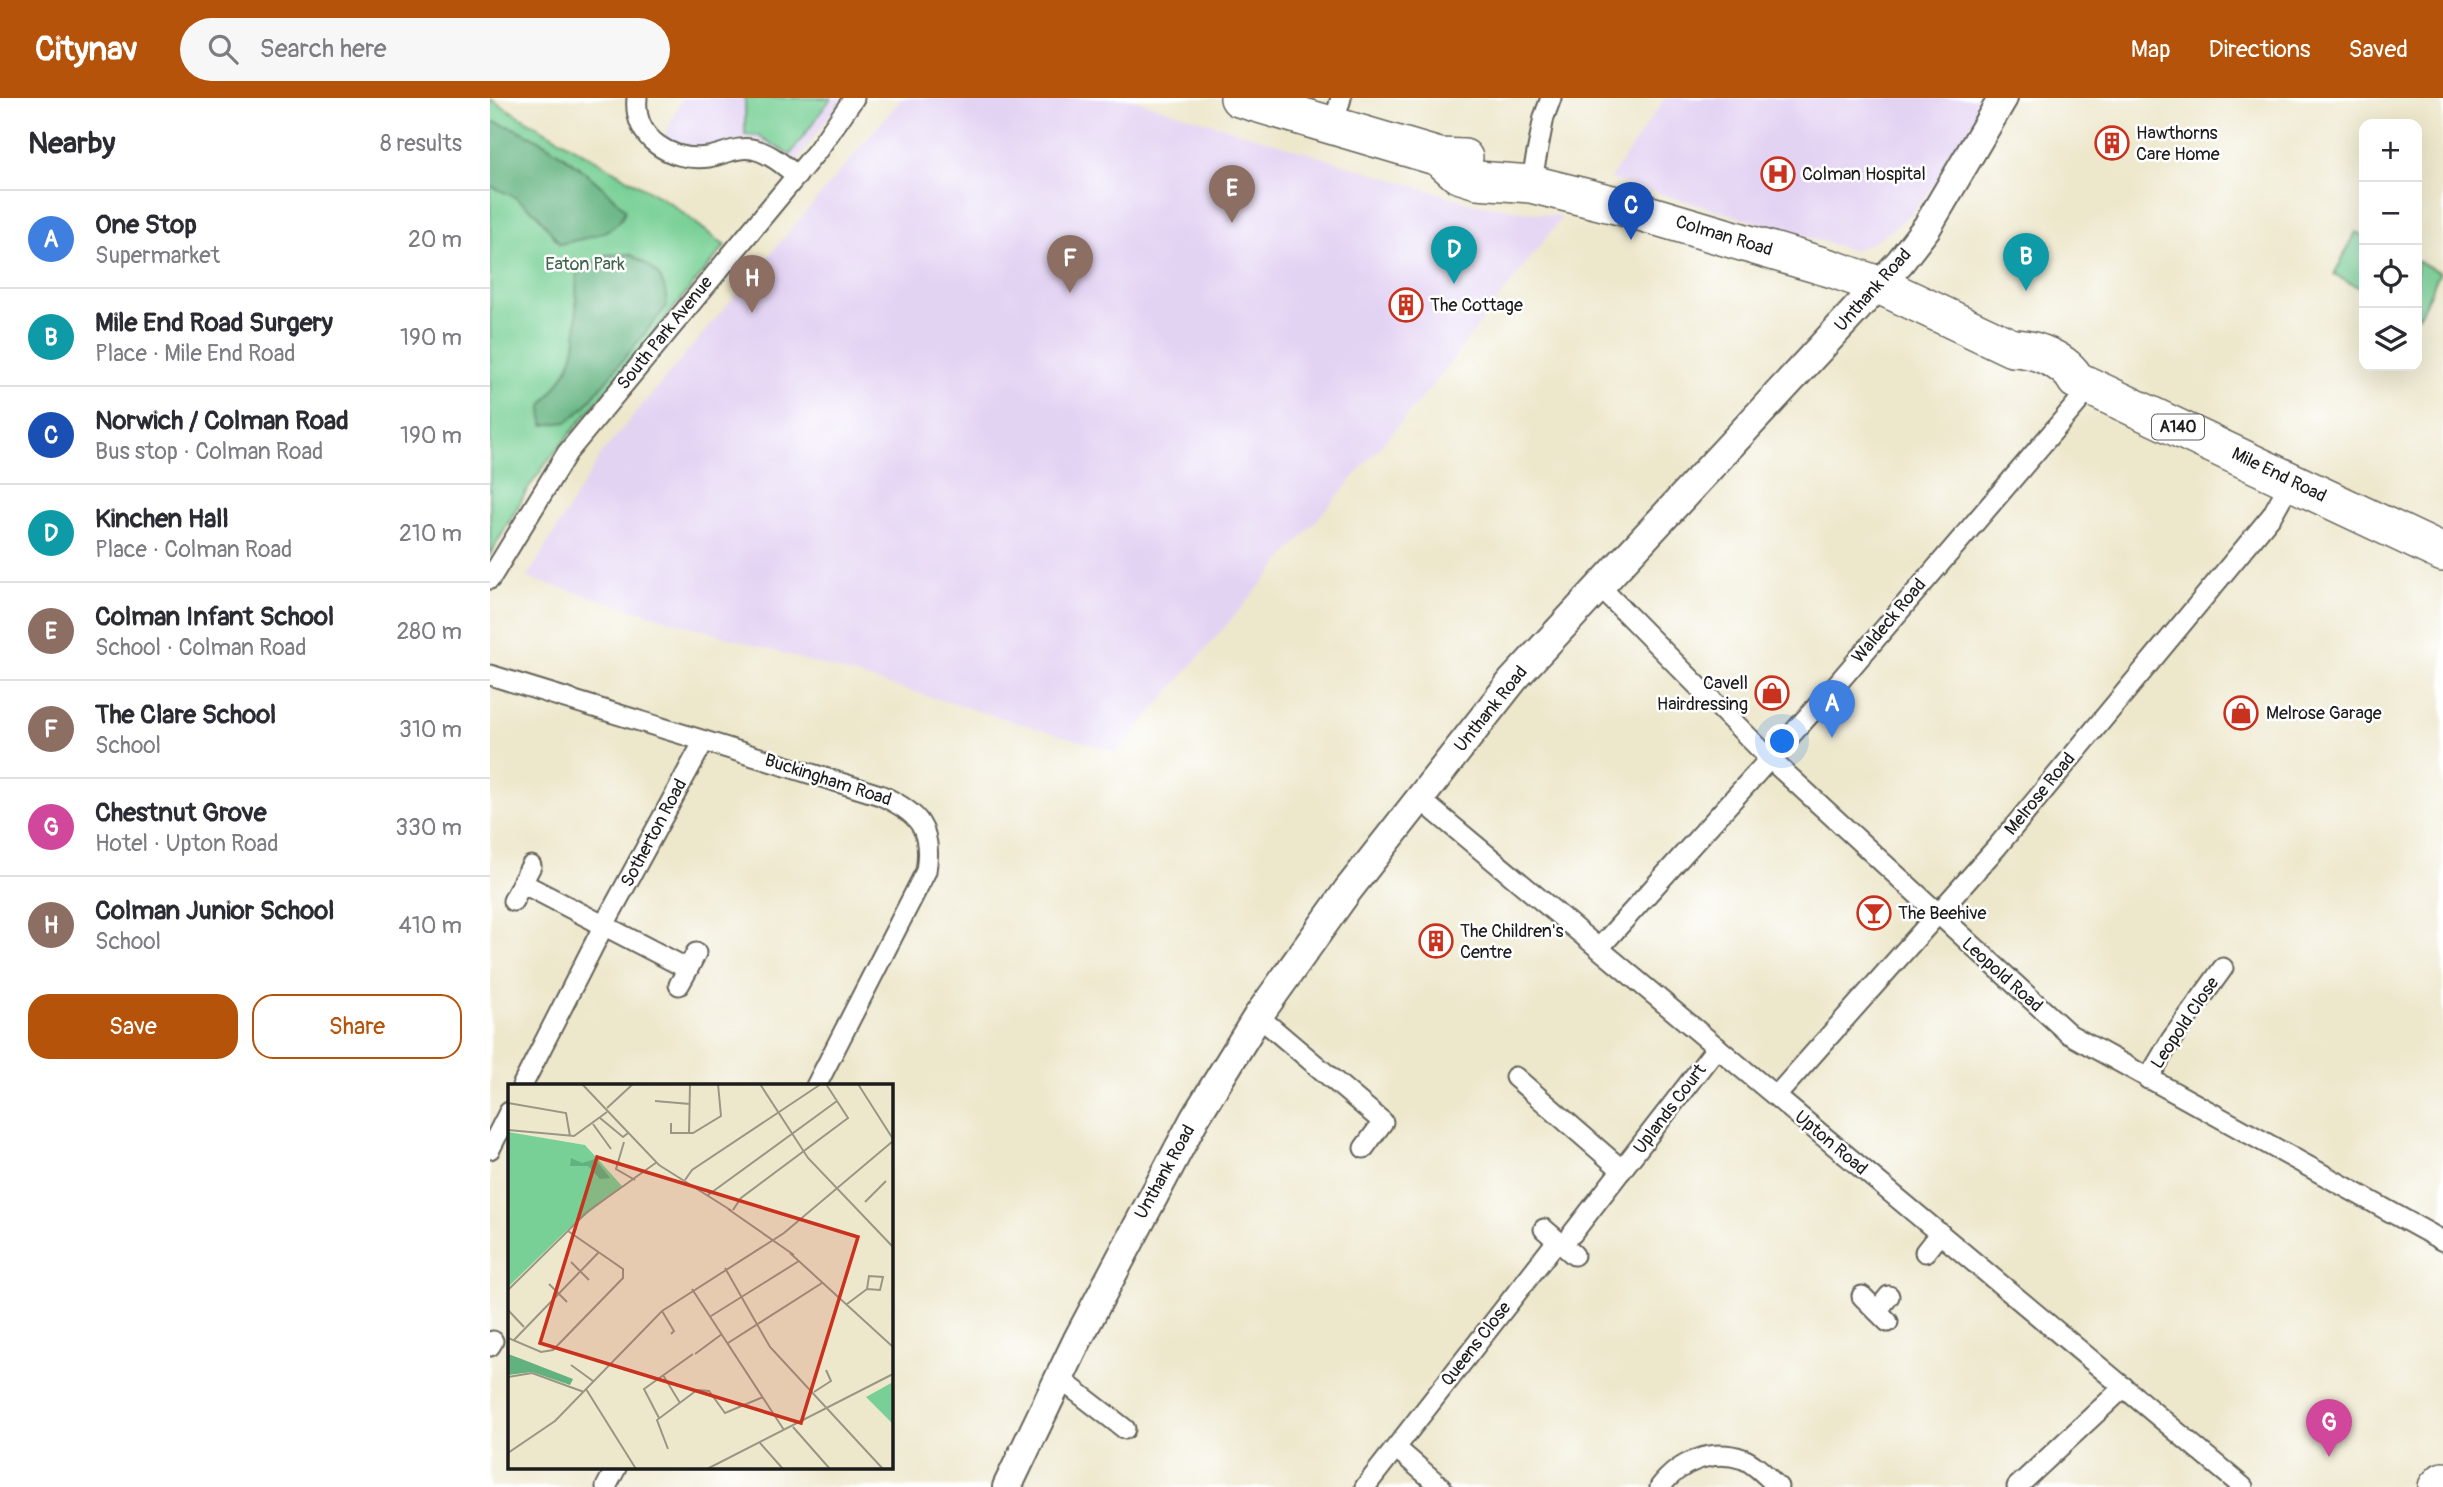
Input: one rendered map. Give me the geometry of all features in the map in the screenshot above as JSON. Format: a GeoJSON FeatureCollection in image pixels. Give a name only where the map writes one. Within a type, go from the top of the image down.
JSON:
{"type":"FeatureCollection","features":[{"type":"Feature","properties":{"kind":"highway","name":"Colman Road"},"geometry":{"type":"LineString","coordinates":[[1239,98],[1337,112],[1438,157],[1470,159],[1496,166],[1527,184],[1692,227],[1881,286]]}},
{"type":"Feature","properties":{"kind":"highway","name":"Mile End Road"},"geometry":{"type":"LineString","coordinates":[[1881,286],[2012,348],[2027,348],[2059,363],[2070,369],[2083,383],[2443,553]]}},
{"type":"Feature","properties":{"kind":"highway"},"geometry":{"type":"LineString","coordinates":[[2437,1487],[2443,1481]]}},
{"type":"Feature","properties":{"kind":"street"},"geometry":{"type":"LineString","coordinates":[[637,98],[638,120],[658,147],[691,157],[708,157],[740,148],[757,150],[797,176]]}},
{"type":"Feature","properties":{"kind":"street","name":"South Park Avenue"},"geometry":{"type":"LineString","coordinates":[[490,579],[567,453],[797,176],[854,98]]}},
{"type":"Feature","properties":{"kind":"street"},"geometry":{"type":"LineString","coordinates":[[1527,184],[1551,98]]}},
{"type":"Feature","properties":{"kind":"street","name":"Unthank Road"},"geometry":{"type":"LineString","coordinates":[[1007,1487],[1059,1378],[1175,1153],[1258,1016],[1348,890],[1513,680],[1881,286],[1927,227],[2003,98]]}},
{"type":"Feature","properties":{"kind":"street","name":"Waldeck Road"},"geometry":{"type":"LineString","coordinates":[[1600,947],[1769,758],[2083,383]]}},
{"type":"Feature","properties":{"kind":"street","name":"Melrose Road"},"geometry":{"type":"LineString","coordinates":[[1776,1096],[1937,915],[2272,515],[2291,481]]}},
{"type":"Feature","properties":{"kind":"street","name":"Leopold Road"},"geometry":{"type":"LineString","coordinates":[[1600,587],[1769,758],[2068,1034],[2443,1241]]}},
{"type":"Feature","properties":{"kind":"street","name":"Buckingham Road"},"geometry":{"type":"LineString","coordinates":[[490,675],[880,795],[903,805],[918,818],[926,833],[929,852],[926,872],[817,1084]]}},
{"type":"Feature","properties":{"kind":"street","name":"Sotherton Road"},"geometry":{"type":"LineString","coordinates":[[523,1084],[604,925],[704,741]]}},
{"type":"Feature","properties":{"kind":"street","name":"Upton Road"},"geometry":{"type":"LineString","coordinates":[[1420,799],[2243,1487]]}},
{"type":"Feature","properties":{"kind":"street"},"geometry":{"type":"LineString","coordinates":[[513,901],[526,875],[604,925],[688,969]]}},
{"type":"Feature","properties":{"kind":"street","name":"Leopold Close"},"geometry":{"type":"LineString","coordinates":[[2148,1079],[2171,1040],[2222,968]]}},
{"type":"Feature","properties":{"kind":"street"},"geometry":{"type":"LineString","coordinates":[[1258,1016],[1383,1122],[1364,1148]]}},
{"type":"Feature","properties":{"kind":"street","name":"Uplands Court"},"geometry":{"type":"LineString","coordinates":[[1557,1235],[1622,1170],[1717,1047]]}},
{"type":"Feature","properties":{"kind":"street","name":"Uplands Court"},"geometry":{"type":"LineString","coordinates":[[1515,1077],[1622,1170]]}},
{"type":"Feature","properties":{"kind":"street"},"geometry":{"type":"LineString","coordinates":[[490,1149],[503,1116]]}},
{"type":"Feature","properties":{"kind":"street"},"geometry":{"type":"LineString","coordinates":[[1925,1252],[1940,1233]]}},
{"type":"Feature","properties":{"kind":"street"},"geometry":{"type":"LineString","coordinates":[[1557,1235],[1574,1255]]}},
{"type":"Feature","properties":{"kind":"street","name":"Queens Close"},"geometry":{"type":"LineString","coordinates":[[1365,1487],[1557,1235]]}},
{"type":"Feature","properties":{"kind":"street"},"geometry":{"type":"LineString","coordinates":[[1862,1296],[1885,1309]]}},
{"type":"Feature","properties":{"kind":"street"},"geometry":{"type":"LineString","coordinates":[[1059,1378],[1125,1429]]}},
{"type":"Feature","properties":{"kind":"street"},"geometry":{"type":"LineString","coordinates":[[2017,1487],[2124,1387]]}},
{"type":"Feature","properties":{"kind":"street"},"geometry":{"type":"LineString","coordinates":[[1396,1448],[1441,1487]]}},
{"type":"Feature","properties":{"kind":"street"},"geometry":{"type":"LineString","coordinates":[[1660,1487],[1682,1465],[1702,1457],[1723,1455],[1745,1460],[1778,1487]]}},
{"type":"Feature","properties":{"kind":"street"},"geometry":{"type":"LineString","coordinates":[[606,1487],[615,1470]]}},
{"type":"Feature","properties":{"kind":"shaded area"},"geometry":{"type":"Polygon","coordinates":[[[682,98],[842,98],[797,161],[758,140],[745,139],[712,149],[692,149],[663,139],[682,98]]]}},
{"type":"Feature","properties":{"kind":"shaded area"},"geometry":{"type":"Polygon","coordinates":[[[902,98],[1129,98],[1471,203],[1562,217],[1433,385],[1117,752],[527,578],[602,453],[902,98]]]}},
{"type":"Feature","properties":{"kind":"shaded area","name":"Colman Hospital"},"geometry":{"type":"Polygon","coordinates":[[[1665,98],[1988,98],[1947,170],[1913,212],[1891,231],[1867,245],[1851,250],[1610,179],[1665,98]]]}},
{"type":"Feature","properties":{"kind":"green space"},"geometry":{"type":"Polygon","coordinates":[[[745,98],[831,98],[790,155],[759,136],[745,135],[745,98]]]}},
{"type":"Feature","properties":{"kind":"green space","name":"Eaton Park"},"geometry":{"type":"Polygon","coordinates":[[[490,99],[670,203],[725,246],[548,461],[529,487],[490,555],[490,99]]]}},
{"type":"Feature","properties":{"kind":"green space"},"geometry":{"type":"Polygon","coordinates":[[[490,121],[527,134],[580,168],[625,209],[622,217],[608,230],[599,234],[560,244],[536,213],[513,196],[490,186],[490,121]]]}},
{"type":"Feature","properties":{"kind":"green space"},"geometry":{"type":"Polygon","coordinates":[[[2356,232],[2359,234],[2359,288],[2334,275],[2356,232]]]}},
{"type":"Feature","properties":{"kind":"green space"},"geometry":{"type":"Polygon","coordinates":[[[630,254],[658,274],[664,287],[667,306],[583,409],[567,422],[543,425],[542,405],[557,386],[573,356],[577,329],[577,273],[605,255],[630,254]]]}},
{"type":"Feature","properties":{"kind":"green space"},"geometry":{"type":"Polygon","coordinates":[[[2422,263],[2440,272],[2422,310],[2422,263]]]}},
{"type":"Feature","properties":{"kind":"place","name":"Hawthorns Care Home"},"geometry":{"type":"Point","coordinates":[2112,143]}},
{"type":"Feature","properties":{"kind":"place","name":"Colman Hospital"},"geometry":{"type":"Point","coordinates":[1778,174]}},
{"type":"Feature","properties":{"kind":"place","name":"Colman Infant School"},"geometry":{"type":"Point","coordinates":[1232,223]}},
{"type":"Feature","properties":{"kind":"place","name":"Norwich / Colman Road"},"geometry":{"type":"Point","coordinates":[1631,240]}},
{"type":"Feature","properties":{"kind":"place","name":"Kinchen Hall"},"geometry":{"type":"Point","coordinates":[1454,284]}},
{"type":"Feature","properties":{"kind":"place","name":"Mile End Road Surgery"},"geometry":{"type":"Point","coordinates":[2026,291]}},
{"type":"Feature","properties":{"kind":"place","name":"The Clare School"},"geometry":{"type":"Point","coordinates":[1070,293]}},
{"type":"Feature","properties":{"kind":"place","name":"The Cottage"},"geometry":{"type":"Point","coordinates":[1406,305]}},
{"type":"Feature","properties":{"kind":"place","name":"Colman Junior School"},"geometry":{"type":"Point","coordinates":[752,313]}},
{"type":"Feature","properties":{"kind":"place","name":"Cavell Hairdressing"},"geometry":{"type":"Point","coordinates":[1772,693]}},
{"type":"Feature","properties":{"kind":"place","name":"Melrose Garage"},"geometry":{"type":"Point","coordinates":[2241,713]}},
{"type":"Feature","properties":{"kind":"place","name":"One Stop"},"geometry":{"type":"Point","coordinates":[1832,738]}},
{"type":"Feature","properties":{"kind":"place","name":"The Beehive"},"geometry":{"type":"Point","coordinates":[1874,913]}},
{"type":"Feature","properties":{"kind":"place","name":"The Children's Centre"},"geometry":{"type":"Point","coordinates":[1436,941]}},
{"type":"Feature","properties":{"kind":"place","name":"Chestnut Grove"},"geometry":{"type":"Point","coordinates":[2329,1457]}}]}
